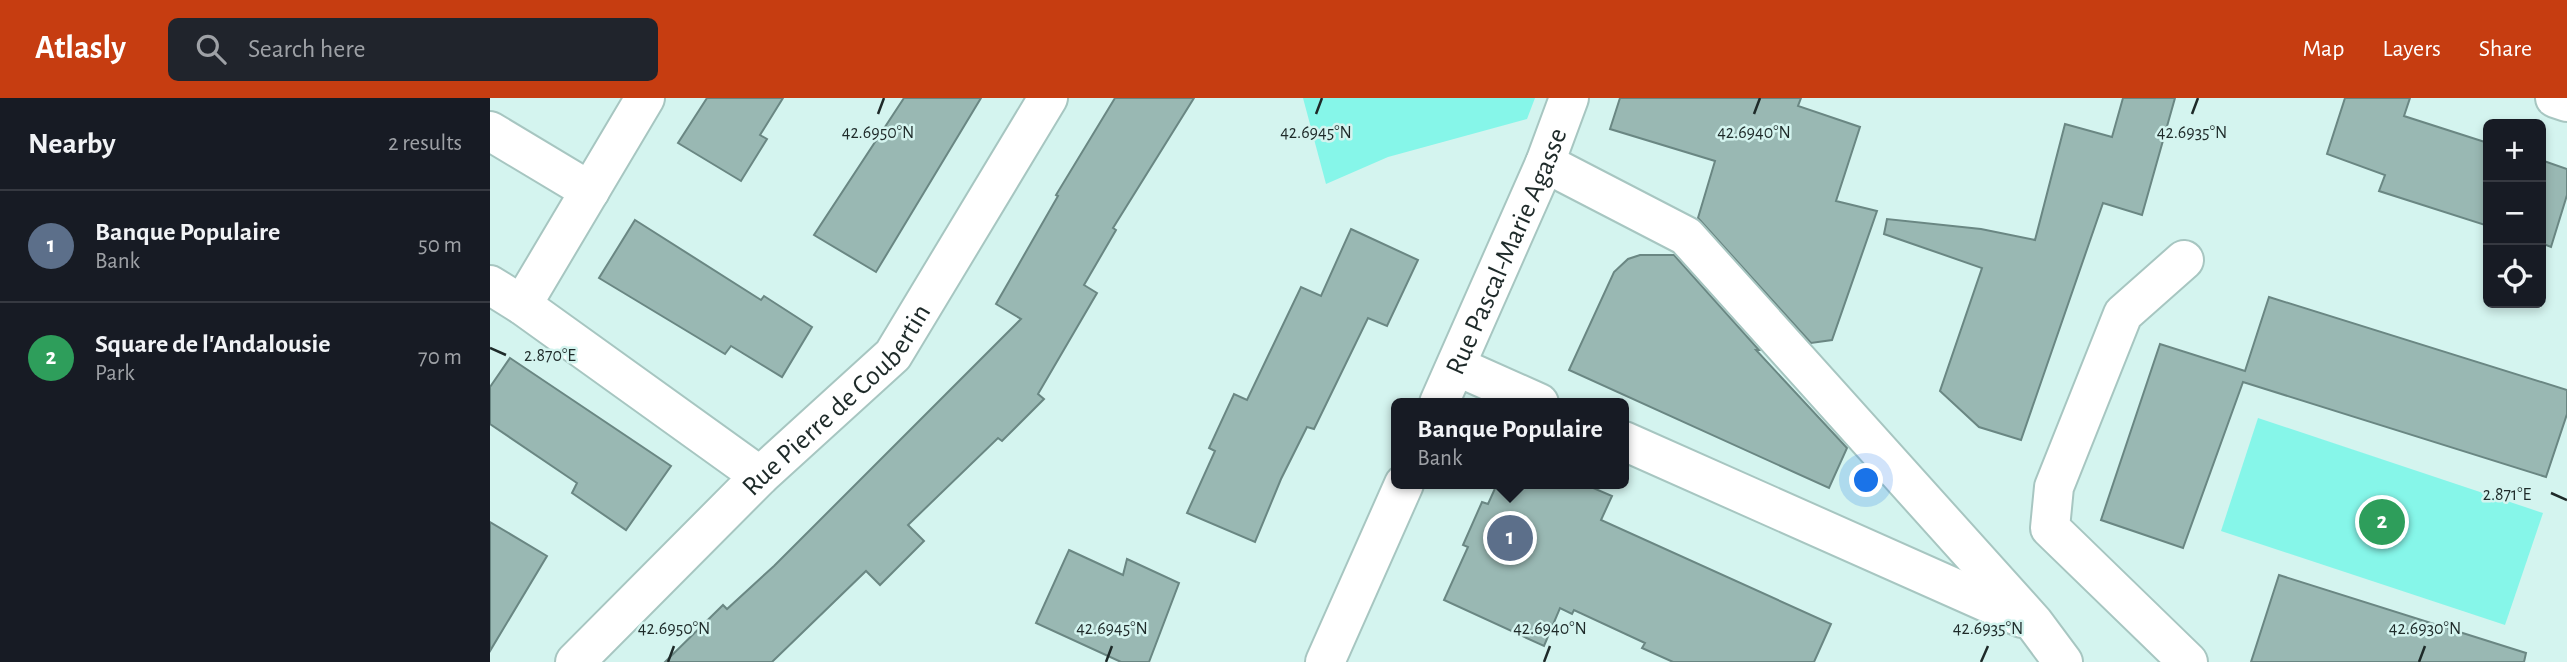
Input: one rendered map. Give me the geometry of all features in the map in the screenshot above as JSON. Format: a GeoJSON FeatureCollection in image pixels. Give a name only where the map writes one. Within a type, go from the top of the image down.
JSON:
{"type":"FeatureCollection","features":[{"type":"Feature","properties":{"kind":"street"},"geometry":{"type":"LineString","coordinates":[[522,305],[645,98]]}},
{"type":"Feature","properties":{"kind":"street","name":"Rue Pierre de Coubertin"},"geometry":{"type":"LineString","coordinates":[[575,662],[760,477],[893,355],[1048,98]]}},
{"type":"Feature","properties":{"kind":"street","name":"Rue Pascal-Marie Agasse"},"geometry":{"type":"LineString","coordinates":[[1441,398],[1545,163],[1569,98]]}},
{"type":"Feature","properties":{"kind":"street"},"geometry":{"type":"LineString","coordinates":[[2555,98],[2567,102]]}},
{"type":"Feature","properties":{"kind":"street"},"geometry":{"type":"LineString","coordinates":[[490,131],[590,191]]}},
{"type":"Feature","properties":{"kind":"street"},"geometry":{"type":"LineString","coordinates":[[1545,163],[1686,236],[2034,623],[2063,662]]}},
{"type":"Feature","properties":{"kind":"street"},"geometry":{"type":"LineString","coordinates":[[2184,260],[2123,314],[2054,487],[2050,528],[2188,662]]}},
{"type":"Feature","properties":{"kind":"street"},"geometry":{"type":"LineString","coordinates":[[490,285],[522,305],[760,477]]}},
{"type":"Feature","properties":{"kind":"street"},"geometry":{"type":"LineString","coordinates":[[1456,366],[1528,398]]}},
{"type":"Feature","properties":{"kind":"street"},"geometry":{"type":"LineString","coordinates":[[1629,443],[2034,623]]}},
{"type":"Feature","properties":{"kind":"street"},"geometry":{"type":"LineString","coordinates":[[1325,662],[1402,489]]}},
{"type":"Feature","properties":{"kind":"shaded area"},"geometry":{"type":"Polygon","coordinates":[[[1303,98],[1535,98],[1527,119],[1388,157],[1326,184],[1303,98]]]}},
{"type":"Feature","properties":{"kind":"shaded area"},"geometry":{"type":"Polygon","coordinates":[[[2258,418],[2543,513],[2505,625],[2221,531],[2258,418]]]}},
{"type":"Feature","properties":{"kind":"building"},"geometry":{"type":"Polygon","coordinates":[[[707,98],[783,98],[760,135],[767,139],[741,181],[678,143],[707,98]]]}},
{"type":"Feature","properties":{"kind":"building"},"geometry":{"type":"Polygon","coordinates":[[[904,98],[981,98],[876,272],[814,235],[904,98]]]}},
{"type":"Feature","properties":{"kind":"building"},"geometry":{"type":"Polygon","coordinates":[[[1115,98],[1194,98],[1113,228],[1116,230],[1084,285],[1097,293],[1038,394],[1044,399],[1002,441],[998,438],[908,525],[924,541],[880,585],[866,571],[772,662],[665,662],[723,605],[727,609],[774,566],[1021,319],[996,304],[1058,196],[1056,195],[1115,98]]]}},
{"type":"Feature","properties":{"kind":"building"},"geometry":{"type":"Polygon","coordinates":[[[1620,98],[1801,98],[1798,106],[1860,127],[1836,201],[1877,211],[1832,340],[1811,343],[1698,218],[1715,161],[1610,129],[1620,98]]]}},
{"type":"Feature","properties":{"kind":"building"},"geometry":{"type":"Polygon","coordinates":[[[2123,98],[2175,98],[2142,215],[2103,203],[2021,440],[1979,427],[1940,391],[1982,268],[1884,234],[1887,219],[1981,229],[2035,240],[2065,124],[2112,137],[2123,98]]]}},
{"type":"Feature","properties":{"kind":"building"},"geometry":{"type":"Polygon","coordinates":[[[2345,98],[2410,98],[2404,116],[2483,141],[2483,224],[2379,191],[2385,175],[2327,154],[2345,98]]]}},
{"type":"Feature","properties":{"kind":"building"},"geometry":{"type":"Polygon","coordinates":[[[2546,162],[2567,169],[2567,195],[2551,247],[2546,245],[2546,162]]]}},
{"type":"Feature","properties":{"kind":"building"},"geometry":{"type":"Polygon","coordinates":[[[635,220],[761,300],[764,296],[812,327],[782,377],[731,346],[725,354],[599,278],[635,220]]]}},
{"type":"Feature","properties":{"kind":"building"},"geometry":{"type":"Polygon","coordinates":[[[1351,229],[1418,260],[1387,326],[1368,318],[1314,429],[1307,427],[1281,479],[1255,542],[1187,513],[1215,451],[1209,448],[1234,394],[1247,400],[1301,287],[1321,296],[1351,229]]]}},
{"type":"Feature","properties":{"kind":"building"},"geometry":{"type":"Polygon","coordinates":[[[1640,255],[1674,255],[1759,350],[1756,350],[1847,448],[1829,488],[1569,370],[1614,272],[1628,259],[1640,255]]]}},
{"type":"Feature","properties":{"kind":"building"},"geometry":{"type":"Polygon","coordinates":[[[2269,297],[2567,390],[2567,414],[2546,477],[2243,382],[2183,548],[2101,520],[2160,344],[2245,371],[2269,297]]]}},
{"type":"Feature","properties":{"kind":"building"},"geometry":{"type":"Polygon","coordinates":[[[510,358],[671,466],[626,530],[572,493],[577,483],[490,424],[490,387],[510,358]]]}},
{"type":"Feature","properties":{"kind":"building"},"geometry":{"type":"Polygon","coordinates":[[[1495,489],[1596,489],[1612,496],[1601,520],[1831,624],[1814,662],[1673,662],[1642,648],[1645,643],[1574,610],[1572,614],[1560,608],[1544,646],[1444,600],[1468,547],[1463,545],[1482,502],[1488,504],[1495,489]]]}},
{"type":"Feature","properties":{"kind":"building"},"geometry":{"type":"Polygon","coordinates":[[[490,522],[547,556],[490,651],[490,522]]]}},
{"type":"Feature","properties":{"kind":"building"},"geometry":{"type":"Polygon","coordinates":[[[1069,550],[1123,575],[1127,559],[1179,583],[1149,662],[1121,662],[1036,623],[1069,550]]]}},
{"type":"Feature","properties":{"kind":"building"},"geometry":{"type":"Polygon","coordinates":[[[2279,575],[2526,653],[2524,662],[2251,662],[2279,575]]]}},
{"type":"Feature","properties":{"kind":"place","name":"Square de l'Andalousie"},"geometry":{"type":"Point","coordinates":[2382,522]}},
{"type":"Feature","properties":{"kind":"place","name":"Banque Populaire"},"geometry":{"type":"Point","coordinates":[1510,538]}}]}
